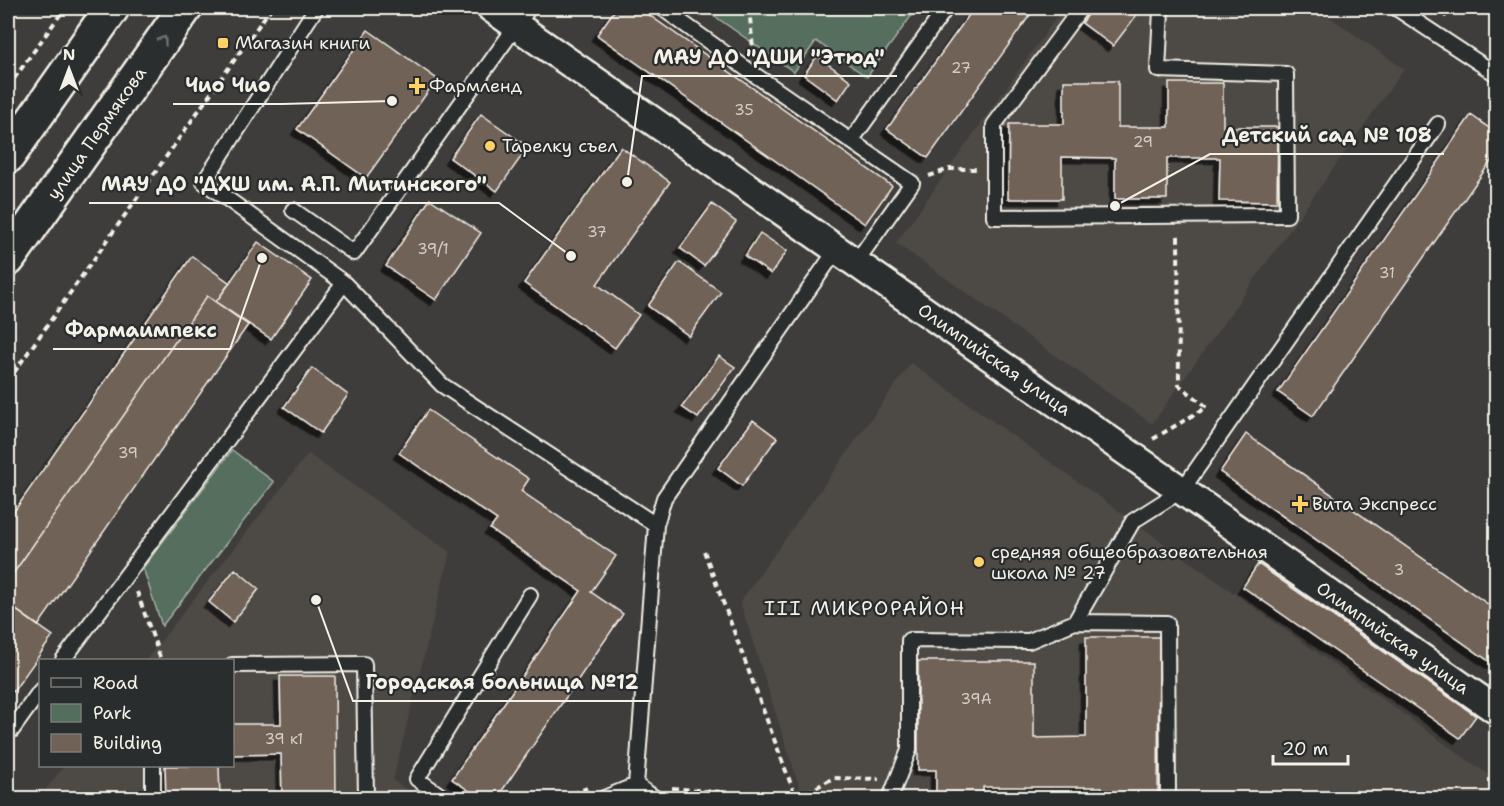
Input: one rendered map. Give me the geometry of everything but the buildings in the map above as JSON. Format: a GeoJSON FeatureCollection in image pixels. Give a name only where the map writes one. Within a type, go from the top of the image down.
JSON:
{"type":"FeatureCollection","features":[{"type":"Feature","properties":{"kind":"main road"},"geometry":{"type":"LineString","coordinates":[[8,156],[112,8]]}},
{"type":"Feature","properties":{"kind":"main road","name":"улица Пермякова"},"geometry":{"type":"LineString","coordinates":[[8,259],[186,8]]}},
{"type":"Feature","properties":{"kind":"street","name":"Олимпийская улица"},"geometry":{"type":"LineString","coordinates":[[491,8],[522,16],[846,256],[1497,710]]}},
{"type":"Feature","properties":{"kind":"lane"},"geometry":{"type":"LineString","coordinates":[[316,8],[204,182],[344,283],[441,385],[656,525]]}},
{"type":"Feature","properties":{"kind":"lane"},"geometry":{"type":"LineString","coordinates":[[636,785],[656,525],[664,498],[846,256],[912,183],[662,8]]}},
{"type":"Feature","properties":{"kind":"lane"},"geometry":{"type":"LineString","coordinates":[[851,141],[946,8]]}},
{"type":"Feature","properties":{"kind":"lane"},"geometry":{"type":"LineString","coordinates":[[1081,8],[994,125],[994,217],[1287,216],[1286,74],[1158,70],[1161,10],[1157,8]]}},
{"type":"Feature","properties":{"kind":"lane"},"geometry":{"type":"LineString","coordinates":[[1395,8],[1497,74]]}},
{"type":"Feature","properties":{"kind":"lane"},"geometry":{"type":"LineString","coordinates":[[293,210],[354,253],[522,16]]}},
{"type":"Feature","properties":{"kind":"lane"},"geometry":{"type":"LineString","coordinates":[[1075,622],[1133,521],[1182,490],[1438,124]]}},
{"type":"Feature","properties":{"kind":"lane"},"geometry":{"type":"LineString","coordinates":[[64,659],[344,283]]}},
{"type":"Feature","properties":{"kind":"lane"},"geometry":{"type":"LineString","coordinates":[[444,798],[417,779],[530,595]]}},
{"type":"Feature","properties":{"kind":"lane"},"geometry":{"type":"LineString","coordinates":[[890,798],[909,750],[909,640],[1029,641],[1075,622],[1167,623],[1168,798]]}},
{"type":"Feature","properties":{"kind":"lane"},"geometry":{"type":"LineString","coordinates":[[234,665],[364,664],[366,798]]}},
{"type":"Feature","properties":{"kind":"lane"},"geometry":{"type":"LineString","coordinates":[[8,730],[12,730],[39,692]]}},
{"type":"Feature","properties":{"kind":"lane"},"geometry":{"type":"LineString","coordinates":[[153,767],[153,798]]}},
{"type":"Feature","properties":{"kind":"lane"},"geometry":{"type":"LineString","coordinates":[[604,798],[636,785]]}},
{"type":"Feature","properties":{"kind":"lane"},"geometry":{"type":"LineString","coordinates":[[636,785],[655,798]]}},
{"type":"Feature","properties":{"kind":"path"},"geometry":{"type":"LineString","coordinates":[[8,87],[65,8]]}},
{"type":"Feature","properties":{"kind":"path"},"geometry":{"type":"LineString","coordinates":[[8,381],[271,8]]}},
{"type":"Feature","properties":{"kind":"path"},"geometry":{"type":"LineString","coordinates":[[749,8],[755,75]]}},
{"type":"Feature","properties":{"kind":"path"},"geometry":{"type":"LineString","coordinates":[[912,183],[949,169],[994,169]]}},
{"type":"Feature","properties":{"kind":"path"},"geometry":{"type":"LineString","coordinates":[[1129,453],[1207,407],[1179,385],[1178,216]]}},
{"type":"Feature","properties":{"kind":"path"},"geometry":{"type":"LineString","coordinates":[[704,551],[797,798],[833,778],[898,779]]}},
{"type":"Feature","properties":{"kind":"path"},"geometry":{"type":"LineString","coordinates":[[130,571],[161,659]]}},
{"type":"Feature","properties":{"kind":"path"},"geometry":{"type":"LineString","coordinates":[[636,785],[790,798]]}},
{"type":"Feature","properties":{"kind":"shaded area"},"geometry":{"type":"Polygon","coordinates":[[[1063,8],[1317,8],[1404,69],[1152,424],[896,243],[1063,8]]]}},
{"type":"Feature","properties":{"kind":"shaded area","name":"средняя общеобразовательная школа № 27"},"geometry":{"type":"Polygon","coordinates":[[[911,363],[1496,780],[1496,798],[803,798],[740,602],[911,363]]]}},
{"type":"Feature","properties":{"kind":"shaded area"},"geometry":{"type":"Polygon","coordinates":[[[308,454],[450,552],[393,780],[418,798],[39,798],[63,767],[234,767],[234,659],[147,659],[308,454]]]}},
{"type":"Feature","properties":{"kind":"green space"},"geometry":{"type":"Polygon","coordinates":[[[703,8],[917,8],[867,77],[816,41],[794,72],[703,8]]]}},
{"type":"Feature","properties":{"kind":"green space"},"geometry":{"type":"Polygon","coordinates":[[[232,450],[274,482],[162,626],[143,568],[232,450]]]}},
{"type":"Feature","properties":{"kind":"place","name":"Магазин книги"},"geometry":{"type":"Point","coordinates":[223,43]}},
{"type":"Feature","properties":{"kind":"place","name":"Фармленд"},"geometry":{"type":"Point","coordinates":[417,86]}},
{"type":"Feature","properties":{"kind":"place","name":"Чио Чио"},"geometry":{"type":"Point","coordinates":[392,101]}},
{"type":"Feature","properties":{"kind":"place","name":"Тарелку съел"},"geometry":{"type":"Point","coordinates":[490,146]}},
{"type":"Feature","properties":{"kind":"place","name":"МАУ ДО \"ДШИ \"Этюд\""},"geometry":{"type":"Point","coordinates":[627,182]}},
{"type":"Feature","properties":{"kind":"place","name":"Детский сад № 108"},"geometry":{"type":"Point","coordinates":[1115,206]}},
{"type":"Feature","properties":{"kind":"place","name":"МАУ ДО \"ДХШ им. А.П. Митинского\""},"geometry":{"type":"Point","coordinates":[571,256]}},
{"type":"Feature","properties":{"kind":"place","name":"Фармаимпекс"},"geometry":{"type":"Point","coordinates":[262,258]}},
{"type":"Feature","properties":{"kind":"place","name":"Вита Экспресс"},"geometry":{"type":"Point","coordinates":[1300,504]}},
{"type":"Feature","properties":{"kind":"place","name":"средняя общеобразовательная школа № 27"},"geometry":{"type":"Point","coordinates":[979,562]}},
{"type":"Feature","properties":{"kind":"place","name":"Городская больница №12"},"geometry":{"type":"Point","coordinates":[316,600]}},
{"type":"Feature","properties":{"kind":"district","name":"III МИКРОРАЙОН"},"geometry":{"type":"Point","coordinates":[865,608]}}]}
